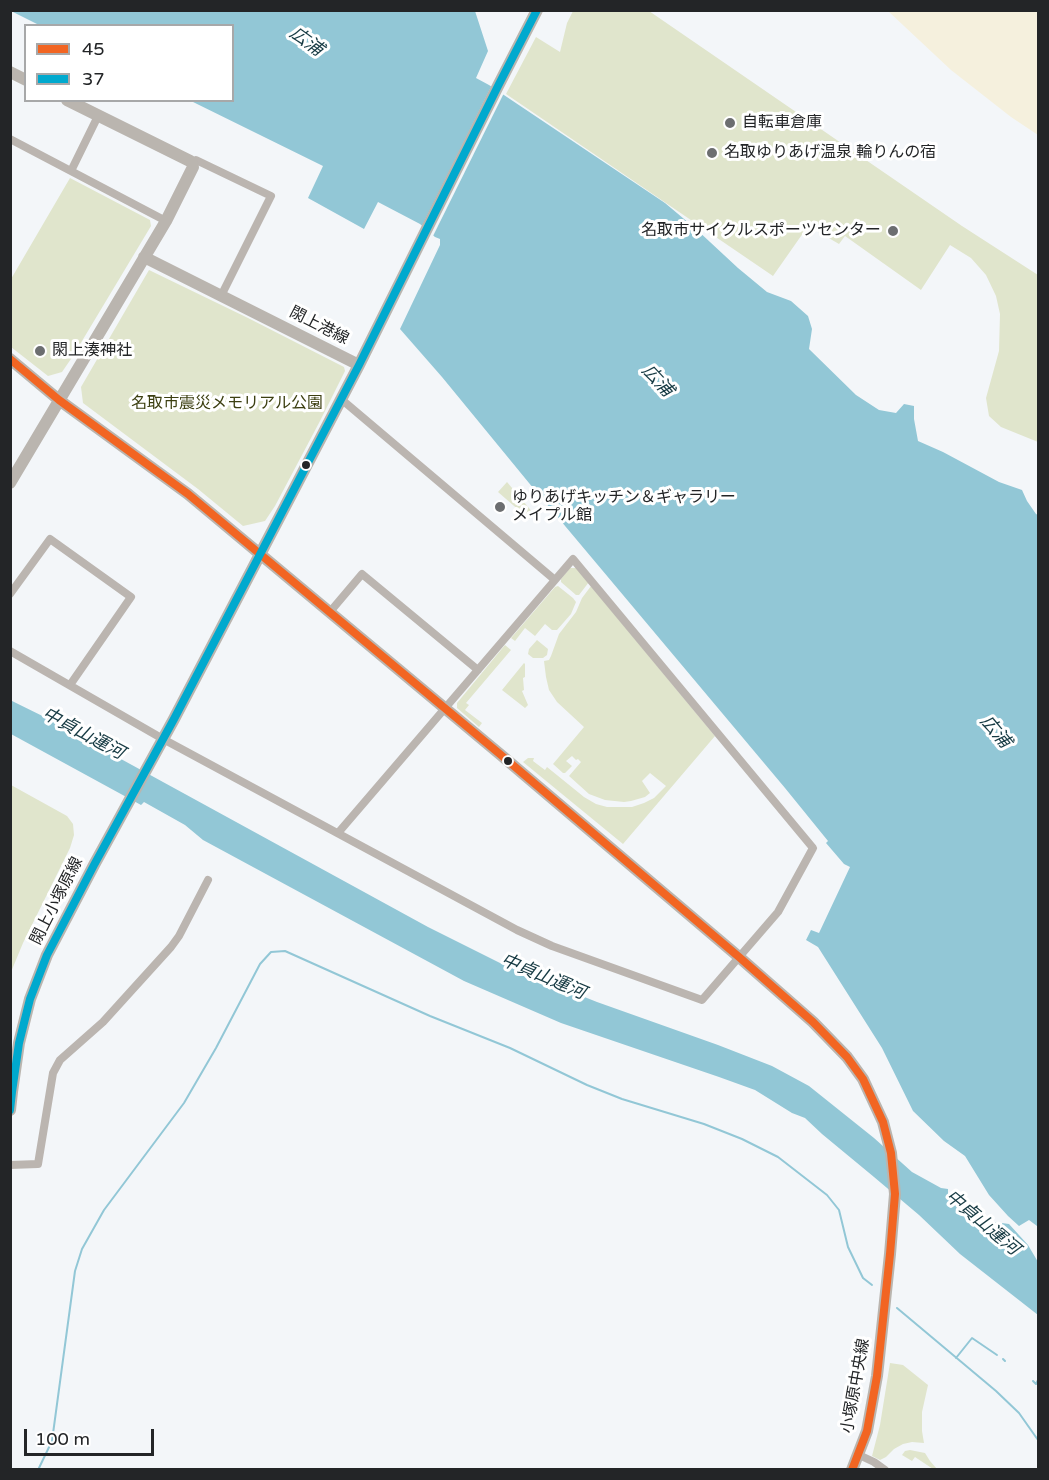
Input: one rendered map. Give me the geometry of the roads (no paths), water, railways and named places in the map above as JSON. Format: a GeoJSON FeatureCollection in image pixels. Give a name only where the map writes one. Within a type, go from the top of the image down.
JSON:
{"type":"FeatureCollection","features":[{"type":"Feature","properties":{"kind":"street","name":"閖上港線"},"geometry":{"type":"LineString","coordinates":[[144,257],[360,365],[424,232],[535,14]]}},
{"type":"Feature","properties":{"kind":"street"},"geometry":{"type":"LineString","coordinates":[[10,72],[24,79]]}},
{"type":"Feature","properties":{"kind":"street"},"geometry":{"type":"LineString","coordinates":[[71,102],[192,163]]}},
{"type":"Feature","properties":{"kind":"street"},"geometry":{"type":"LineString","coordinates":[[71,171],[98,116]]}},
{"type":"Feature","properties":{"kind":"street"},"geometry":{"type":"LineString","coordinates":[[10,139],[166,221]]}},
{"type":"Feature","properties":{"kind":"street"},"geometry":{"type":"LineString","coordinates":[[192,163],[196,160],[271,196],[221,296]]}},
{"type":"Feature","properties":{"kind":"street"},"geometry":{"type":"LineString","coordinates":[[10,483],[166,221],[193,168],[192,163]]}},
{"type":"Feature","properties":{"kind":"street"},"geometry":{"type":"LineString","coordinates":[[10,359],[59,400],[188,494],[739,957]]}},
{"type":"Feature","properties":{"kind":"street"},"geometry":{"type":"LineString","coordinates":[[163,739],[360,365]]}},
{"type":"Feature","properties":{"kind":"street"},"geometry":{"type":"LineString","coordinates":[[341,399],[555,580]]}},
{"type":"Feature","properties":{"kind":"street"},"geometry":{"type":"LineString","coordinates":[[10,594],[50,539],[130,597],[70,685]]}},
{"type":"Feature","properties":{"kind":"street"},"geometry":{"type":"LineString","coordinates":[[10,651],[163,739],[517,930],[552,946],[702,1000],[778,912],[813,848],[573,559],[338,833]]}},
{"type":"Feature","properties":{"kind":"street"},"geometry":{"type":"LineString","coordinates":[[329,613],[362,574],[478,670]]}},
{"type":"Feature","properties":{"kind":"street","name":"閖上小塚原線"},"geometry":{"type":"LineString","coordinates":[[10,1110],[19,1043],[30,999],[47,955],[163,739]]}},
{"type":"Feature","properties":{"kind":"street"},"geometry":{"type":"LineString","coordinates":[[10,1165],[38,1164],[52,1073],[60,1060],[103,1022],[171,947],[208,880]]}},
{"type":"Feature","properties":{"kind":"street","name":"小塚原中央線"},"geometry":{"type":"LineString","coordinates":[[739,957],[813,1022],[847,1057],[863,1079],[875,1103],[891,1153],[894,1210],[887,1288],[872,1406],[867,1431],[852,1470]]}},
{"type":"Feature","properties":{"kind":"street"},"geometry":{"type":"LineString","coordinates":[[859,1455],[885,1470]]}},
{"type":"Feature","properties":{"kind":"water","name":"広浦"},"geometry":{"type":"Polygon","coordinates":[[[11,11],[475,11],[488,51],[476,78],[665,203],[767,292],[791,301],[808,316],[812,329],[809,349],[856,395],[879,410],[896,413],[904,404],[914,406],[918,441],[999,482],[1022,490],[1038,515],[1038,1237],[1037,1226],[1029,1220],[1019,1226],[1008,1216],[989,1195],[965,1156],[944,1141],[913,1111],[882,1048],[818,947],[806,940],[811,930],[819,933],[850,867],[844,864],[826,843],[828,841],[785,788],[400,329],[440,245],[440,239],[420,224],[378,202],[364,229],[308,198],[323,166],[193,102],[234,102],[234,24],[37,24],[11,11]]]}},
{"type":"Feature","properties":{"kind":"water","name":"中貞山運河"},"geometry":{"type":"Polygon","coordinates":[[[10,700],[77,733],[428,927],[504,965],[597,1002],[772,1066],[809,1086],[912,1172],[941,1188],[948,1189],[948,1196],[966,1211],[980,1220],[1009,1224],[1028,1245],[1038,1262],[1038,1315],[960,1254],[919,1215],[805,1118],[792,1113],[755,1090],[561,1023],[464,981],[203,840],[185,825],[144,802],[141,805],[11,734],[10,700]]]}},
{"type":"Feature","properties":{"kind":"waterway"},"geometry":{"type":"LineString","coordinates":[[38,1470],[52,1441],[75,1271],[82,1249],[104,1210],[184,1103],[260,964],[271,952],[285,951],[430,1016],[510,1048],[587,1085],[622,1099],[704,1124],[778,1157],[827,1195],[839,1210],[848,1247],[863,1278],[872,1285]]}},
{"type":"Feature","properties":{"kind":"waterway"},"geometry":{"type":"LineString","coordinates":[[897,1308],[996,1391],[1019,1413],[1038,1440]]}},
{"type":"Feature","properties":{"kind":"waterway"},"geometry":{"type":"LineString","coordinates":[[956,1358],[972,1338],[997,1355]]}},
{"type":"Feature","properties":{"kind":"waterway"},"geometry":{"type":"LineString","coordinates":[[1033,1381],[1036,1384],[1038,1380]]}},
{"type":"Feature","properties":{"kind":"place","name":"自転車倉庫"},"geometry":{"type":"Point","coordinates":[730,123]}},
{"type":"Feature","properties":{"kind":"place","name":"名取ゆりあげ温泉 輪りんの宿"},"geometry":{"type":"Point","coordinates":[712,153]}},
{"type":"Feature","properties":{"kind":"place","name":"名取市サイクルスポーツセンター"},"geometry":{"type":"Point","coordinates":[893,231]}},
{"type":"Feature","properties":{"kind":"place","name":"閖上湊神社"},"geometry":{"type":"Point","coordinates":[40,351]}},
{"type":"Feature","properties":{"kind":"place","name":"ゆりあげキッチン＆ギャラリー メイプル館"},"geometry":{"type":"Point","coordinates":[500,507]}},
{"type":"Feature","properties":{"kind":"park label","name":"名取市震災メモリアル公園"},"geometry":{"type":"Point","coordinates":[227,404]}}]}
